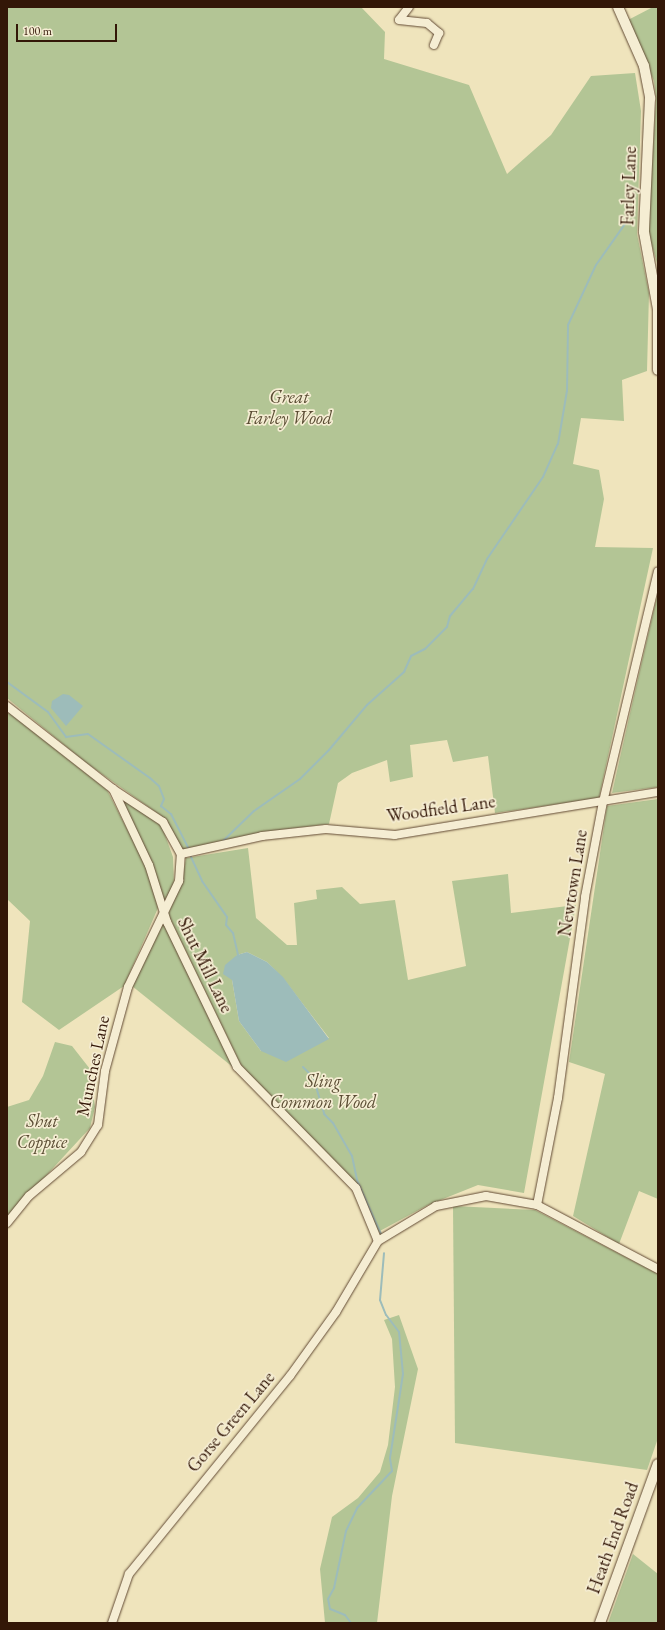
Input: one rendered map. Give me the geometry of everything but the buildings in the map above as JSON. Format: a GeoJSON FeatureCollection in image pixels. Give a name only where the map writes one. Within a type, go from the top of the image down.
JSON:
{"type":"FeatureCollection","features":[{"type":"Feature","properties":{"kind":"street","name":"Farley Lane"},"geometry":{"type":"LineString","coordinates":[[618,7],[644,66],[650,98],[644,232],[658,309],[658,370]]}},
{"type":"Feature","properties":{"kind":"street"},"geometry":{"type":"LineString","coordinates":[[407,8],[399,20],[427,23],[439,33],[434,46]]}},
{"type":"Feature","properties":{"kind":"street","name":"Newtown Lane"},"geometry":{"type":"LineString","coordinates":[[537,1205],[558,1098],[585,897],[603,802],[658,571]]}},
{"type":"Feature","properties":{"kind":"street","name":"Shut Mill Lane"},"geometry":{"type":"LineString","coordinates":[[7,706],[113,788],[149,865],[162,911],[237,1067],[356,1188],[378,1241]]}},
{"type":"Feature","properties":{"kind":"street"},"geometry":{"type":"LineString","coordinates":[[113,788],[163,822],[181,854],[179,881],[162,911]]}},
{"type":"Feature","properties":{"kind":"street","name":"Woodfield Lane"},"geometry":{"type":"LineString","coordinates":[[181,854],[262,836],[326,829],[395,835],[658,792]]}},
{"type":"Feature","properties":{"kind":"street","name":"Munches Lane"},"geometry":{"type":"LineString","coordinates":[[7,1223],[30,1196],[81,1152],[98,1125],[105,1071],[128,987],[162,911]]}},
{"type":"Feature","properties":{"kind":"street"},"geometry":{"type":"LineString","coordinates":[[378,1241],[436,1206],[486,1196],[537,1205],[658,1269]]}},
{"type":"Feature","properties":{"kind":"street","name":"Gorse Green Lane"},"geometry":{"type":"LineString","coordinates":[[112,1623],[129,1574],[290,1376],[336,1312],[378,1241]]}},
{"type":"Feature","properties":{"kind":"street","name":"Heath End Road"},"geometry":{"type":"LineString","coordinates":[[600,1623],[658,1464]]}},
{"type":"Feature","properties":{"kind":"green space","name":"Great Farley Wood"},"geometry":{"type":"Polygon","coordinates":[[[7,7],[361,7],[385,32],[384,59],[469,85],[507,174],[551,135],[591,76],[635,73],[641,111],[637,234],[649,293],[647,371],[622,380],[624,421],[581,418],[573,464],[599,470],[604,499],[595,547],[653,548],[599,798],[495,813],[488,756],[453,762],[447,740],[410,745],[413,777],[390,782],[387,760],[352,773],[338,783],[329,824],[272,831],[179,853],[167,820],[85,762],[7,698],[7,7]]]}},
{"type":"Feature","properties":{"kind":"green space"},"geometry":{"type":"Polygon","coordinates":[[[653,7],[658,7],[657,263],[648,232],[656,98],[654,81],[628,20],[653,7]]]}},
{"type":"Feature","properties":{"kind":"green space"},"geometry":{"type":"Polygon","coordinates":[[[658,592],[658,787],[612,793],[636,687],[658,592]]]}},
{"type":"Feature","properties":{"kind":"green space"},"geometry":{"type":"Polygon","coordinates":[[[7,711],[107,790],[145,864],[158,908],[124,986],[59,1030],[22,1002],[30,921],[7,899],[7,711]]]}},
{"type":"Feature","properties":{"kind":"green space"},"geometry":{"type":"Polygon","coordinates":[[[119,796],[161,824],[173,857],[174,885],[164,901],[119,796]]]}},
{"type":"Feature","properties":{"kind":"green space"},"geometry":{"type":"Polygon","coordinates":[[[658,799],[658,1199],[639,1191],[619,1244],[573,1216],[605,1074],[569,1062],[607,806],[658,799]]]}},
{"type":"Feature","properties":{"kind":"green space","name":"Sling Common Wood"},"geometry":{"type":"Polygon","coordinates":[[[248,848],[256,918],[287,945],[297,945],[294,903],[317,899],[316,890],[342,887],[360,904],[395,900],[408,980],[466,966],[452,881],[508,874],[511,913],[576,905],[524,1193],[478,1185],[428,1205],[378,1232],[357,1186],[305,1137],[241,1065],[168,914],[182,881],[186,858],[248,848]],[[247,952],[237,955],[232,980],[239,1021],[261,1051],[329,1038],[283,978],[267,962],[247,952]]]}},
{"type":"Feature","properties":{"kind":"green space"},"geometry":{"type":"Polygon","coordinates":[[[162,918],[234,1068],[132,986],[162,918]]]}},
{"type":"Feature","properties":{"kind":"green space","name":"Shut Coppice"},"geometry":{"type":"Polygon","coordinates":[[[55,1042],[72,1046],[90,1069],[95,1107],[90,1128],[7,1218],[7,1107],[29,1100],[43,1076],[55,1042]]]}},
{"type":"Feature","properties":{"kind":"green space"},"geometry":{"type":"Polygon","coordinates":[[[453,1206],[535,1210],[658,1274],[658,1438],[647,1470],[455,1443],[453,1206]]]}},
{"type":"Feature","properties":{"kind":"green space"},"geometry":{"type":"Polygon","coordinates":[[[399,1315],[418,1369],[392,1496],[377,1623],[325,1623],[320,1569],[332,1517],[358,1498],[380,1472],[388,1445],[395,1387],[392,1339],[384,1320],[399,1315]]]}},
{"type":"Feature","properties":{"kind":"green space"},"geometry":{"type":"Polygon","coordinates":[[[633,1554],[658,1574],[658,1623],[608,1623],[633,1554]]]}},
{"type":"Feature","properties":{"kind":"water"},"geometry":{"type":"Polygon","coordinates":[[[63,694],[69,695],[83,706],[66,726],[51,708],[52,701],[63,694]]]}},
{"type":"Feature","properties":{"kind":"water"},"geometry":{"type":"Polygon","coordinates":[[[247,952],[267,962],[283,977],[329,1039],[286,1062],[261,1051],[239,1021],[232,980],[223,974],[225,965],[237,955],[247,952]]]}},
{"type":"Feature","properties":{"kind":"waterway"},"geometry":{"type":"LineString","coordinates":[[223,841],[254,811],[300,779],[329,750],[367,705],[404,672],[411,656],[425,649],[447,627],[450,616],[473,589],[487,559],[543,477],[558,444],[567,391],[568,325],[596,265],[627,221]]}},
{"type":"Feature","properties":{"kind":"waterway"},"geometry":{"type":"LineString","coordinates":[[7,682],[48,712],[66,737],[88,734],[159,786],[164,799],[161,806],[171,814],[188,848]]}},
{"type":"Feature","properties":{"kind":"waterway"},"geometry":{"type":"LineString","coordinates":[[191,857],[202,881],[227,917],[226,925],[233,933],[238,955]]}},
{"type":"Feature","properties":{"kind":"waterway"},"geometry":{"type":"LineString","coordinates":[[303,1067],[313,1077],[324,1114],[333,1123],[352,1156],[357,1180],[381,1234]]}},
{"type":"Feature","properties":{"kind":"waterway"},"geometry":{"type":"LineString","coordinates":[[351,1623],[345,1615],[330,1609],[328,1599],[334,1588],[346,1531],[357,1508],[392,1471],[390,1458],[403,1374],[399,1332],[386,1315],[380,1300],[384,1253]]}}]}
